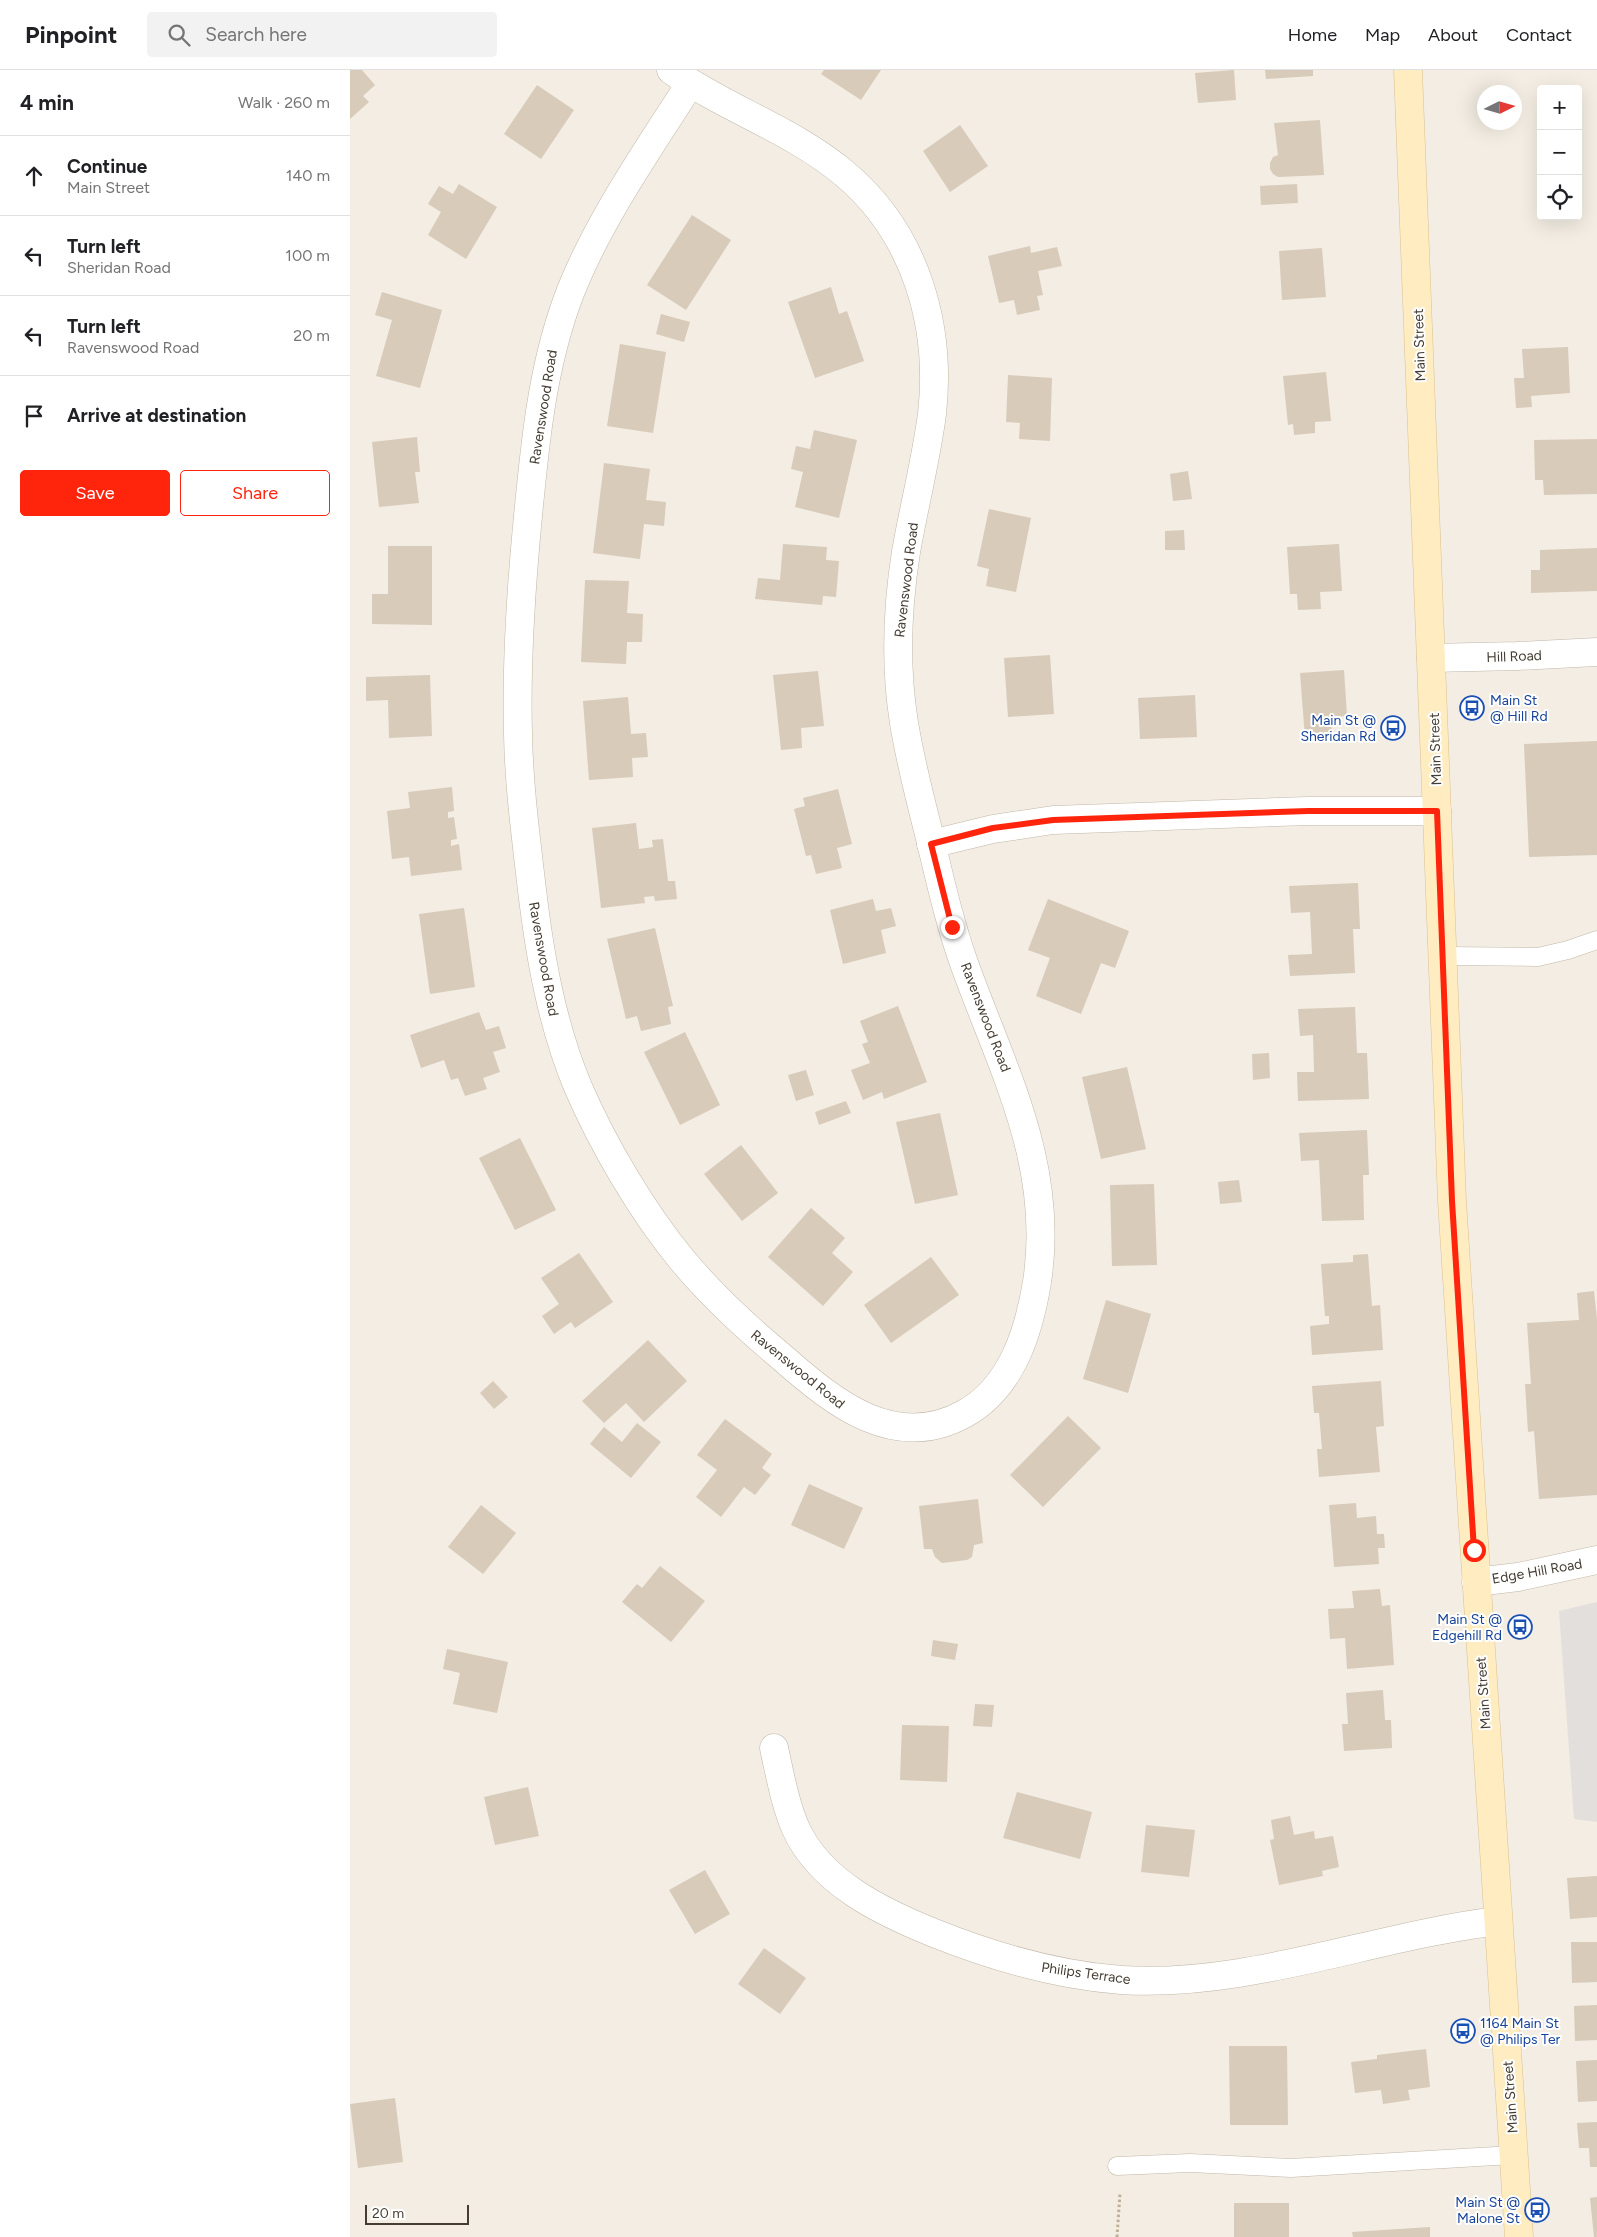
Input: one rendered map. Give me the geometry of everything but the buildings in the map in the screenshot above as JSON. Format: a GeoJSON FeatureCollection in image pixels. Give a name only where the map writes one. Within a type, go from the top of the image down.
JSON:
{"type":"FeatureCollection","features":[{"type":"Feature","properties":{"kind":"main road","name":"Main Street"},"geometry":{"type":"LineString","coordinates":[[1408,70],[1452,1201],[1519,2237]]}},
{"type":"Feature","properties":{"kind":"street","name":"Ravenswood Road"},"geometry":{"type":"LineString","coordinates":[[680,77],[794,139],[844,173],[864,191],[892,226],[904,245],[924,298],[934,351],[931,418],[905,558],[898,646],[899,685],[904,722],[931,844],[952,927],[965,966],[1012,1084],[1028,1137],[1037,1185],[1041,1236],[1037,1282],[1028,1323],[1022,1342],[1007,1374],[988,1397],[963,1415],[934,1424],[908,1427],[893,1426],[863,1417],[830,1398],[744,1324],[680,1258],[645,1207],[603,1138],[576,1082],[556,1021],[544,970],[522,810],[518,734],[521,589],[539,414],[547,367],[570,291],[592,244],[639,163],[680,77]]}},
{"type":"Feature","properties":{"kind":"street","name":"Hill Road"},"geometry":{"type":"LineString","coordinates":[[1432,658],[1597,652]]}},
{"type":"Feature","properties":{"kind":"street"},"geometry":{"type":"LineString","coordinates":[[931,844],[993,828],[1053,820],[1308,811],[1437,811]]}},
{"type":"Feature","properties":{"kind":"street","name":"Edge Hill Road"},"geometry":{"type":"LineString","coordinates":[[1476,1582],[1518,1577],[1597,1560]]}},
{"type":"Feature","properties":{"kind":"street","name":"Philips Terrace"},"geometry":{"type":"LineString","coordinates":[[774,1748],[784,1792],[796,1828],[804,1844],[825,1869],[855,1893],[897,1916],[950,1939],[1023,1963],[1072,1974],[1122,1980],[1196,1977],[1267,1967],[1449,1929],[1498,1922]]}},
{"type":"Feature","properties":{"kind":"lane"},"geometry":{"type":"LineString","coordinates":[[1443,956],[1538,957],[1568,950],[1597,940]]}},
{"type":"Feature","properties":{"kind":"lane"},"geometry":{"type":"LineString","coordinates":[[1117,2166],[1190,2163],[1291,2168],[1513,2154]]}},
{"type":"Feature","properties":{"kind":"path"},"geometry":{"type":"LineString","coordinates":[[1117,2166],[1120,2209],[1117,2237]]}},
{"type":"Feature","properties":{"kind":"shaded area"},"geometry":{"type":"Polygon","coordinates":[[[1597,1602],[1597,1822],[1574,1819],[1559,1611],[1597,1602]]]}},
{"type":"Feature","properties":{"kind":"place","name":"Main St @ Hill Rd"},"geometry":{"type":"Point","coordinates":[1472,708]}},
{"type":"Feature","properties":{"kind":"place","name":"Main St @ Sheridan Rd"},"geometry":{"type":"Point","coordinates":[1393,728]}},
{"type":"Feature","properties":{"kind":"place","name":"Main St @ Edgehill Rd"},"geometry":{"type":"Point","coordinates":[1520,1627]}},
{"type":"Feature","properties":{"kind":"place","name":"1164 Main St @ Philips Ter"},"geometry":{"type":"Point","coordinates":[1463,2031]}},
{"type":"Feature","properties":{"kind":"place","name":"Main St @ Malone St"},"geometry":{"type":"Point","coordinates":[1537,2210]}},
{"type":"Feature","properties":{"kind":"route"},"geometry":{"type":"LineString","coordinates":[[952,927],[931,844],[993,828],[1053,820],[1308,811],[1437,811],[1452,1201],[1474,1550]]}}]}
